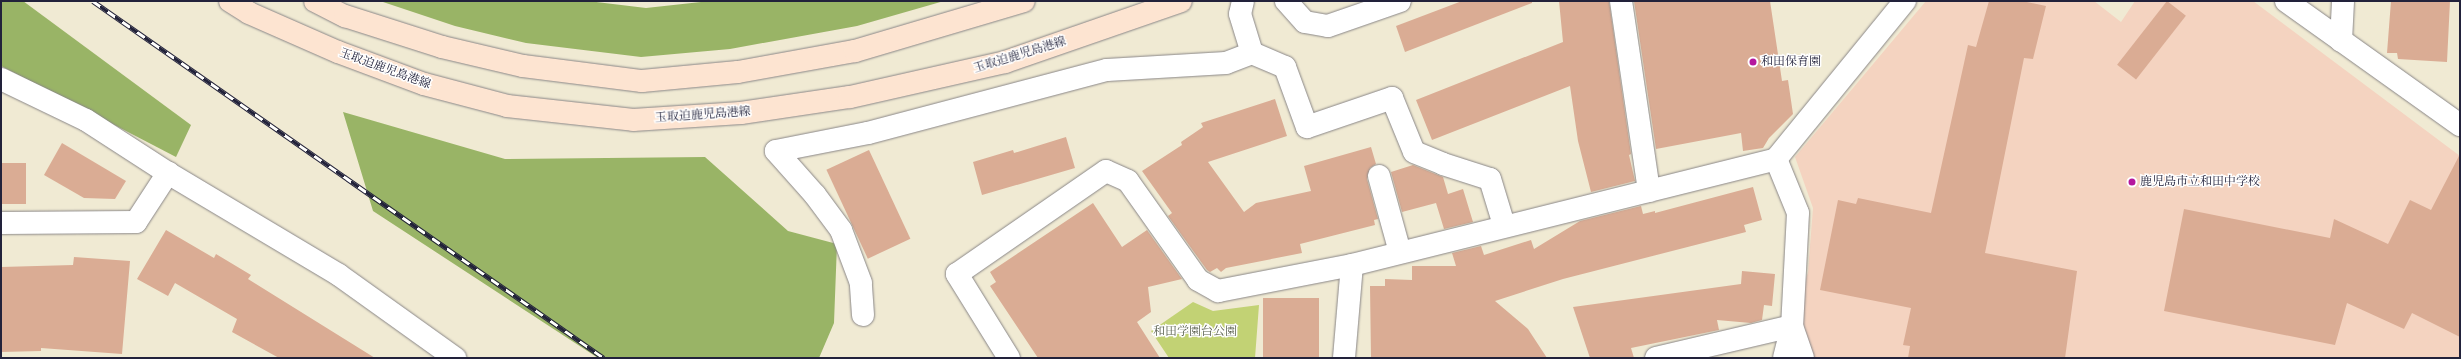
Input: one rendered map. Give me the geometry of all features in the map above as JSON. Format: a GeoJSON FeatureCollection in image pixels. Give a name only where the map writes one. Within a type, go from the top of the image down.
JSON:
{"type":"FeatureCollection","features":[{"type":"Feature","properties":{"kind":"main road","name":"玉取迫鹿児島港線"},"geometry":{"type":"LineString","coordinates":[[230,1],[249,13],[338,52],[424,84],[508,106],[633,120],[741,113],[850,97],[1005,62],[1181,1]]}},
{"type":"Feature","properties":{"kind":"main road"},"geometry":{"type":"LineString","coordinates":[[315,1],[345,16],[442,47],[523,66],[642,81],[738,72],[855,51],[1024,1]]}},
{"type":"Feature","properties":{"kind":"street"},"geometry":{"type":"LineString","coordinates":[[1243,1],[1240,14],[1252,53]]}},
{"type":"Feature","properties":{"kind":"street"},"geometry":{"type":"LineString","coordinates":[[1286,1],[1305,22],[1328,26],[1400,1]]}},
{"type":"Feature","properties":{"kind":"street"},"geometry":{"type":"LineString","coordinates":[[1621,1],[1649,191]]}},
{"type":"Feature","properties":{"kind":"street"},"geometry":{"type":"LineString","coordinates":[[1009,358],[957,274],[1106,171],[1128,181],[1198,280],[1218,291],[1352,265],[1504,225],[1776,159],[1905,1]]}},
{"type":"Feature","properties":{"kind":"street"},"geometry":{"type":"LineString","coordinates":[[2286,1],[2460,125]]}},
{"type":"Feature","properties":{"kind":"street"},"geometry":{"type":"LineString","coordinates":[[2341,41],[2343,1]]}},
{"type":"Feature","properties":{"kind":"street"},"geometry":{"type":"LineString","coordinates":[[863,315],[861,283],[842,230],[815,195],[776,151],[868,133],[1107,70],[1226,63],[1252,53],[1285,67],[1307,127],[1392,98],[1414,152],[1443,164],[1490,179],[1504,225]]}},
{"type":"Feature","properties":{"kind":"street"},"geometry":{"type":"LineString","coordinates":[[1,80],[86,120],[168,173],[339,275],[455,358]]}},
{"type":"Feature","properties":{"kind":"street"},"geometry":{"type":"LineString","coordinates":[[1776,159],[1798,213],[1792,326],[1784,358]]}},
{"type":"Feature","properties":{"kind":"street"},"geometry":{"type":"LineString","coordinates":[[1,223],[136,222],[168,173]]}},
{"type":"Feature","properties":{"kind":"street"},"geometry":{"type":"LineString","coordinates":[[1378,176],[1400,252]]}},
{"type":"Feature","properties":{"kind":"street"},"geometry":{"type":"LineString","coordinates":[[1344,358],[1352,265]]}},
{"type":"Feature","properties":{"kind":"street"},"geometry":{"type":"LineString","coordinates":[[1656,358],[1792,326]]}},
{"type":"Feature","properties":{"kind":"street"},"geometry":{"type":"LineString","coordinates":[[1792,326],[1803,358]]}},
{"type":"Feature","properties":{"kind":"shaded area","name":"鹿児島市立和田中学校"},"geometry":{"type":"Polygon","coordinates":[[[1926,1],[2094,1],[2121,22],[2135,1],[2253,1],[2460,156],[2460,358],[1814,358],[1798,308],[1808,272],[1813,208],[1795,157],[1926,1]]]}},
{"type":"Feature","properties":{"kind":"green space"},"geometry":{"type":"Polygon","coordinates":[[[1,1],[23,1],[191,125],[176,157],[1,66],[1,1]]]}},
{"type":"Feature","properties":{"kind":"green space"},"geometry":{"type":"Polygon","coordinates":[[[380,1],[588,1],[646,8],[710,1],[944,1],[857,26],[730,49],[641,57],[526,43],[455,26],[380,1]]]}},
{"type":"Feature","properties":{"kind":"green space"},"geometry":{"type":"Polygon","coordinates":[[[343,112],[505,159],[705,157],[788,231],[837,244],[834,323],[819,358],[598,358],[373,211],[343,112]]]}},
{"type":"Feature","properties":{"kind":"green space","name":"和田学園台公園"},"geometry":{"type":"Polygon","coordinates":[[[1193,302],[1213,311],[1259,305],[1255,358],[1169,358],[1151,331],[1193,302]]]}},
{"type":"Feature","properties":{"kind":"building"},"geometry":{"type":"Polygon","coordinates":[[[1462,1],[1532,1],[1532,3],[1405,52],[1396,26],[1462,1]]]}},
{"type":"Feature","properties":{"kind":"building"},"geometry":{"type":"Polygon","coordinates":[[[1559,1],[1609,1],[1631,154],[1629,155],[1635,181],[1591,192],[1578,141],[1570,86],[1432,140],[1416,100],[1563,42],[1559,1]]]}},
{"type":"Feature","properties":{"kind":"building"},"geometry":{"type":"Polygon","coordinates":[[[1634,1],[1770,1],[1782,81],[1788,80],[1793,114],[1769,138],[1763,148],[1743,151],[1741,133],[1656,149],[1634,1]]]}},
{"type":"Feature","properties":{"kind":"building"},"geometry":{"type":"Polygon","coordinates":[[[1989,1],[2022,1],[2046,6],[2033,59],[2024,58],[1985,253],[2077,271],[2065,358],[1908,358],[1910,346],[1903,345],[1911,308],[1820,290],[1838,200],[1856,204],[1858,198],[1931,213],[1968,45],[1976,47],[1989,1]]]}},
{"type":"Feature","properties":{"kind":"building"},"geometry":{"type":"Polygon","coordinates":[[[2167,1],[2186,16],[2136,80],[2117,65],[2167,1]]]}},
{"type":"Feature","properties":{"kind":"building"},"geometry":{"type":"Polygon","coordinates":[[[2391,1],[2450,1],[2447,62],[2398,59],[2397,53],[2387,53],[2391,1]]]}},
{"type":"Feature","properties":{"kind":"building"},"geometry":{"type":"Polygon","coordinates":[[[1275,99],[1287,136],[1208,162],[1244,212],[1256,203],[1311,191],[1304,166],[1371,147],[1376,164],[1370,168],[1367,179],[1378,219],[1374,220],[1375,225],[1300,244],[1302,253],[1226,268],[1221,272],[1217,268],[1210,272],[1168,216],[1172,213],[1142,171],[1182,145],[1181,142],[1203,127],[1201,123],[1275,99]]]}},
{"type":"Feature","properties":{"kind":"building"},"geometry":{"type":"Polygon","coordinates":[[[1066,137],[1075,168],[982,195],[973,162],[1013,150],[1014,153],[1066,137]]]}},
{"type":"Feature","properties":{"kind":"building"},"geometry":{"type":"Polygon","coordinates":[[[62,143],[126,181],[115,199],[84,198],[44,175],[62,143]]]}},
{"type":"Feature","properties":{"kind":"building"},"geometry":{"type":"Polygon","coordinates":[[[869,150],[910,239],[868,259],[826,170],[869,150]]]}},
{"type":"Feature","properties":{"kind":"building"},"geometry":{"type":"Polygon","coordinates":[[[2460,154],[2460,337],[2412,313],[2404,329],[2347,303],[2335,345],[2164,311],[2184,209],[2330,238],[2334,219],[2388,244],[2410,200],[2431,210],[2460,154]]]}},
{"type":"Feature","properties":{"kind":"building"},"geometry":{"type":"Polygon","coordinates":[[[1,163],[26,163],[26,204],[1,204],[1,163]]]}},
{"type":"Feature","properties":{"kind":"building"},"geometry":{"type":"Polygon","coordinates":[[[1413,165],[1443,177],[1448,194],[1463,189],[1473,222],[1444,229],[1436,203],[1402,212],[1391,172],[1413,165]]]}},
{"type":"Feature","properties":{"kind":"building"},"geometry":{"type":"Polygon","coordinates":[[[1753,187],[1762,220],[1744,225],[1746,232],[1563,279],[1495,301],[1528,329],[1547,358],[1371,358],[1370,286],[1385,286],[1385,279],[1412,280],[1412,266],[1456,266],[1452,253],[1481,246],[1484,255],[1531,240],[1534,249],[1580,221],[1641,206],[1643,214],[1655,211],[1655,213],[1753,187]]]}},
{"type":"Feature","properties":{"kind":"building"},"geometry":{"type":"Polygon","coordinates":[[[1093,203],[1122,247],[1147,230],[1182,279],[1148,287],[1151,312],[1137,322],[1160,358],[1038,358],[990,286],[996,282],[990,272],[1093,203]]]}},
{"type":"Feature","properties":{"kind":"building"},"geometry":{"type":"Polygon","coordinates":[[[166,230],[214,258],[216,254],[251,275],[248,279],[375,358],[279,358],[232,332],[237,319],[175,283],[168,296],[137,279],[166,230]]]}},
{"type":"Feature","properties":{"kind":"building"},"geometry":{"type":"Polygon","coordinates":[[[74,257],[130,261],[122,354],[41,348],[41,351],[1,352],[1,267],[73,265],[74,257]]]}},
{"type":"Feature","properties":{"kind":"building"},"geometry":{"type":"Polygon","coordinates":[[[1742,271],[1775,274],[1772,306],[1764,305],[1762,320],[1751,323],[1717,320],[1719,330],[1631,348],[1634,358],[1590,358],[1573,307],[1741,284],[1742,271]]]}},
{"type":"Feature","properties":{"kind":"building"},"geometry":{"type":"Polygon","coordinates":[[[1263,298],[1319,298],[1319,358],[1263,358],[1263,298]]]}},
{"type":"Feature","properties":{"kind":"railway"},"geometry":{"type":"LineString","coordinates":[[93,1],[604,358]]}},
{"type":"Feature","properties":{"kind":"place","name":"和田保育園"},"geometry":{"type":"Point","coordinates":[1753,62]}},
{"type":"Feature","properties":{"kind":"place","name":"鹿児島市立和田中学校"},"geometry":{"type":"Point","coordinates":[2132,182]}}]}
